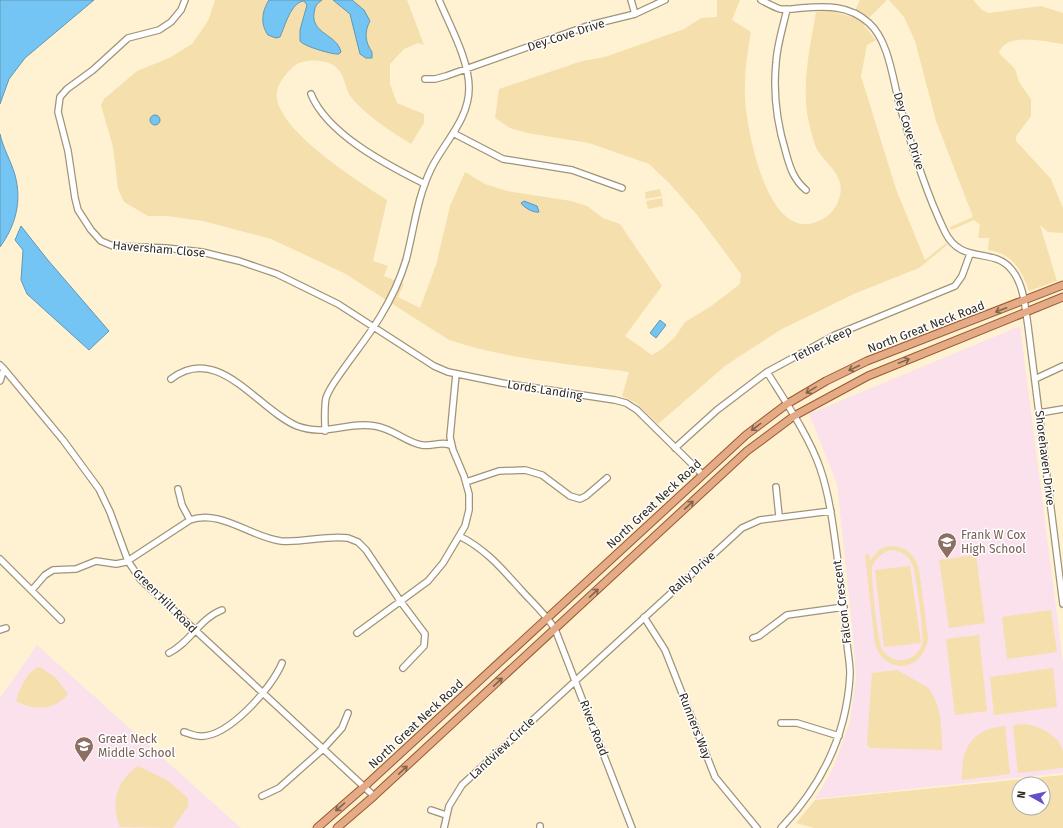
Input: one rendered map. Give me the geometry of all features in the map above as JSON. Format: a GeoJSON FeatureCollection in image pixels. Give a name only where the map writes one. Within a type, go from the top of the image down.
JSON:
{"type":"FeatureCollection","features":[{"type":"Feature","properties":{"kind":"main road","name":"North Great Neck Road"},"geometry":{"type":"LineString","coordinates":[[317,828],[364,787],[746,434],[787,404],[826,381],[867,361],[1063,285]]}},
{"type":"Feature","properties":{"kind":"main road","name":"North Great Neck Road"},"geometry":{"type":"LineString","coordinates":[[337,828],[374,796],[747,451],[794,416],[868,376],[1063,297]]}},
{"type":"Feature","properties":{"kind":"street","name":"Haversham Close"},"geometry":{"type":"LineString","coordinates":[[185,0],[181,10],[171,22],[158,30],[128,38],[93,70],[67,89],[60,97],[58,112],[68,151],[74,198],[82,217],[98,238],[107,244],[120,247],[187,250],[239,260],[277,274],[306,288],[374,327]]}},
{"type":"Feature","properties":{"kind":"street"},"geometry":{"type":"LineString","coordinates":[[325,431],[326,402],[329,390],[357,348],[374,327],[391,298],[401,275],[416,211],[425,184],[438,157],[460,122],[467,104],[469,88],[466,69],[439,0]]}},
{"type":"Feature","properties":{"kind":"street"},"geometry":{"type":"LineString","coordinates":[[631,0],[635,14]]}},
{"type":"Feature","properties":{"kind":"street","name":"Dey Cove Drive"},"geometry":{"type":"LineString","coordinates":[[424,79],[434,79],[590,25],[635,14],[665,0]]}},
{"type":"Feature","properties":{"kind":"street","name":"Dey Cove Drive"},"geometry":{"type":"LineString","coordinates":[[761,0],[779,9],[826,6],[847,9],[860,16],[875,30],[884,43],[901,112],[921,171],[945,231],[953,243],[970,254],[999,260],[1008,266],[1015,275],[1026,311]]}},
{"type":"Feature","properties":{"kind":"street"},"geometry":{"type":"LineString","coordinates":[[787,9],[776,62],[775,102],[779,132],[791,170],[798,183],[806,190]]}},
{"type":"Feature","properties":{"kind":"street"},"geometry":{"type":"LineString","coordinates":[[311,94],[316,107],[354,142],[392,168],[425,184]]}},
{"type":"Feature","properties":{"kind":"street"},"geometry":{"type":"LineString","coordinates":[[453,133],[503,159],[572,170],[622,188]]}},
{"type":"Feature","properties":{"kind":"street","name":"Tether Keep"},"geometry":{"type":"LineString","coordinates":[[675,448],[717,410],[767,372],[835,335],[949,289],[959,282],[970,254]]}},
{"type":"Feature","properties":{"kind":"street","name":"Shorehaven Drive"},"geometry":{"type":"LineString","coordinates":[[1026,311],[1063,604]]}},
{"type":"Feature","properties":{"kind":"street","name":"Lords Landing"},"geometry":{"type":"LineString","coordinates":[[374,327],[434,366],[456,374],[536,390],[622,402],[637,410],[702,474]]}},
{"type":"Feature","properties":{"kind":"street"},"geometry":{"type":"LineString","coordinates":[[1035,379],[1063,366]]}},
{"type":"Feature","properties":{"kind":"street"},"geometry":{"type":"LineString","coordinates":[[0,381],[2,367]]}},
{"type":"Feature","properties":{"kind":"street","name":"Green Hill Road"},"geometry":{"type":"LineString","coordinates":[[2,367],[62,440],[99,489],[110,512],[128,561],[140,579],[374,796]]}},
{"type":"Feature","properties":{"kind":"street"},"geometry":{"type":"LineString","coordinates":[[171,379],[181,372],[194,369],[218,372],[230,377],[278,415],[307,429],[325,431],[361,425],[375,426],[392,431],[416,444],[428,446],[447,443],[452,446]]}},
{"type":"Feature","properties":{"kind":"street","name":"Falcon Crescent"},"geometry":{"type":"LineString","coordinates":[[767,372],[794,416],[820,467],[831,511],[844,607],[850,673],[847,702],[839,736],[825,770],[801,807],[781,828]]}},
{"type":"Feature","properties":{"kind":"street"},"geometry":{"type":"LineString","coordinates":[[357,633],[422,587],[436,573],[465,526],[469,510],[469,494],[452,446],[450,423],[456,374]]}},
{"type":"Feature","properties":{"kind":"street"},"geometry":{"type":"LineString","coordinates":[[1039,413],[1063,409]]}},
{"type":"Feature","properties":{"kind":"street"},"geometry":{"type":"LineString","coordinates":[[466,482],[499,471],[525,470],[542,475],[570,496],[580,499],[586,496],[607,478]]}},
{"type":"Feature","properties":{"kind":"street"},"geometry":{"type":"LineString","coordinates":[[776,487],[779,516]]}},
{"type":"Feature","properties":{"kind":"street"},"geometry":{"type":"LineString","coordinates":[[178,489],[182,506],[190,520]]}},
{"type":"Feature","properties":{"kind":"street","name":"Rally Drive"},"geometry":{"type":"LineString","coordinates":[[576,680],[742,528],[760,520],[779,516],[831,511]]}},
{"type":"Feature","properties":{"kind":"street"},"geometry":{"type":"LineString","coordinates":[[32,590],[45,575],[53,570],[76,569],[96,560],[116,564],[128,561],[190,520],[201,517],[214,518],[281,541],[343,537],[353,540],[366,550],[401,602],[423,630],[426,638],[422,649],[403,668]]}},
{"type":"Feature","properties":{"kind":"street","name":"River Road"},"geometry":{"type":"LineString","coordinates":[[460,536],[486,553],[547,618],[555,629],[632,828]]}},
{"type":"Feature","properties":{"kind":"street"},"geometry":{"type":"LineString","coordinates":[[0,559],[61,620]]}},
{"type":"Feature","properties":{"kind":"street"},"geometry":{"type":"LineString","coordinates":[[753,638],[759,636],[787,615],[844,607]]}},
{"type":"Feature","properties":{"kind":"street"},"geometry":{"type":"LineString","coordinates":[[169,653],[181,646],[211,616],[222,610]]}},
{"type":"Feature","properties":{"kind":"street","name":"Runners Way"},"geometry":{"type":"LineString","coordinates":[[644,617],[665,650],[715,777],[757,828]]}},
{"type":"Feature","properties":{"kind":"street"},"geometry":{"type":"LineString","coordinates":[[0,630],[6,628]]}},
{"type":"Feature","properties":{"kind":"street"},"geometry":{"type":"LineString","coordinates":[[184,732],[199,736],[224,730],[238,719],[277,676],[282,663]]}},
{"type":"Feature","properties":{"kind":"street","name":"Landview Circle"},"geometry":{"type":"LineString","coordinates":[[444,828],[446,815],[452,798],[462,785],[576,680]]}},
{"type":"Feature","properties":{"kind":"street"},"geometry":{"type":"LineString","coordinates":[[262,796],[279,788],[323,749],[342,728],[348,713]]}},
{"type":"Feature","properties":{"kind":"street"},"geometry":{"type":"LineString","coordinates":[[781,723],[797,723],[839,736]]}},
{"type":"Feature","properties":{"kind":"street"},"geometry":{"type":"LineString","coordinates":[[430,810],[446,815]]}},
{"type":"Feature","properties":{"kind":"shaded area"},"geometry":{"type":"Polygon","coordinates":[[[215,0],[407,0],[424,45],[418,43],[404,49],[390,64],[390,84],[397,103],[424,114],[424,123],[411,144],[379,123],[357,104],[349,93],[342,74],[335,66],[329,63],[320,61],[304,61],[295,65],[286,74],[281,82],[277,90],[277,99],[282,113],[293,127],[323,156],[387,200],[373,261],[388,266],[384,276],[404,284],[398,297],[420,308],[436,265],[450,206],[465,172],[485,184],[507,191],[571,201],[587,206],[603,218],[620,224],[662,286],[625,336],[652,355],[662,349],[675,337],[685,322],[710,307],[740,284],[741,274],[698,216],[670,184],[649,164],[589,143],[527,133],[510,128],[495,118],[499,89],[582,61],[605,57],[684,29],[701,18],[717,17],[717,0],[740,0],[732,20],[751,32],[746,65],[745,99],[750,132],[761,175],[770,195],[781,211],[794,222],[809,224],[817,222],[829,215],[837,204],[841,189],[838,176],[817,150],[808,120],[806,104],[806,74],[816,12],[828,10],[852,17],[860,0],[887,0],[863,24],[876,40],[867,45],[861,76],[896,189],[925,260],[946,243],[947,245],[919,268],[856,293],[780,330],[725,366],[658,424],[636,403],[622,396],[629,372],[515,356],[471,347],[449,340],[344,273],[271,239],[203,221],[167,216],[148,216],[124,202],[118,189],[113,147],[101,105],[104,99],[137,71],[169,58],[192,44],[208,21],[215,0]]]}},
{"type":"Feature","properties":{"kind":"shaded area"},"geometry":{"type":"Polygon","coordinates":[[[889,0],[973,0],[982,10],[989,13],[1041,6],[1063,13],[1063,44],[1037,40],[1017,40],[1009,42],[1003,46],[999,53],[1015,69],[1019,82],[1031,99],[1031,116],[1016,136],[1016,141],[1051,179],[1063,208],[1063,233],[1048,232],[1040,225],[1057,281],[1029,291],[1023,276],[1015,264],[1004,255],[988,250],[989,238],[978,238],[980,225],[974,220],[951,230],[950,227],[973,217],[936,121],[915,41],[904,17],[889,0]]]}},
{"type":"Feature","properties":{"kind":"shaded area"},"geometry":{"type":"Polygon","coordinates":[[[660,189],[662,196],[646,199],[645,192],[660,189]]]}},
{"type":"Feature","properties":{"kind":"shaded area"},"geometry":{"type":"Polygon","coordinates":[[[662,198],[663,206],[648,209],[646,201],[662,198]]]}},
{"type":"Feature","properties":{"kind":"shaded area","name":"Frank W Cox High School"},"geometry":{"type":"Polygon","coordinates":[[[1020,326],[1063,662],[1063,773],[1034,776],[1011,776],[1011,778],[815,799],[832,771],[850,721],[856,677],[853,634],[837,484],[809,414],[1020,326]]]}},
{"type":"Feature","properties":{"kind":"shaded area"},"geometry":{"type":"Polygon","coordinates":[[[890,546],[905,549],[915,559],[919,569],[928,638],[925,649],[919,658],[904,666],[895,665],[887,661],[880,654],[875,644],[865,555],[869,554],[870,560],[880,549],[890,546]],[[890,550],[884,553],[874,563],[872,566],[872,584],[877,623],[883,651],[895,660],[901,660],[915,655],[922,645],[923,639],[914,569],[905,555],[890,550]]]}},
{"type":"Feature","properties":{"kind":"shaded area"},"geometry":{"type":"Polygon","coordinates":[[[976,555],[985,623],[949,628],[939,560],[976,555]]]}},
{"type":"Feature","properties":{"kind":"shaded area"},"geometry":{"type":"Polygon","coordinates":[[[910,566],[921,643],[884,647],[875,570],[910,566]]]}},
{"type":"Feature","properties":{"kind":"shaded area"},"geometry":{"type":"Polygon","coordinates":[[[1051,610],[1057,652],[1007,659],[1002,617],[1051,610]]]}},
{"type":"Feature","properties":{"kind":"shaded area"},"geometry":{"type":"Polygon","coordinates":[[[979,635],[987,711],[955,715],[946,639],[979,635]]]}},
{"type":"Feature","properties":{"kind":"shaded area","name":"Great Neck Middle School"},"geometry":{"type":"Polygon","coordinates":[[[37,645],[241,828],[0,828],[0,698],[37,645]]]}},
{"type":"Feature","properties":{"kind":"shaded area"},"geometry":{"type":"Polygon","coordinates":[[[40,667],[56,678],[68,694],[56,704],[44,708],[30,707],[16,701],[28,676],[35,669],[40,667]]]}},
{"type":"Feature","properties":{"kind":"shaded area"},"geometry":{"type":"Polygon","coordinates":[[[1053,668],[1057,707],[994,715],[990,677],[1053,668]]]}},
{"type":"Feature","properties":{"kind":"shaded area"},"geometry":{"type":"Polygon","coordinates":[[[897,670],[927,687],[932,693],[936,701],[940,717],[942,750],[870,748],[867,744],[872,673],[897,670]]]}},
{"type":"Feature","properties":{"kind":"shaded area"},"geometry":{"type":"Polygon","coordinates":[[[1025,724],[1043,730],[1058,741],[1063,752],[1063,768],[1018,773],[1013,725],[1025,724]]]}},
{"type":"Feature","properties":{"kind":"shaded area"},"geometry":{"type":"Polygon","coordinates":[[[1005,726],[1010,774],[962,780],[964,758],[966,750],[971,742],[984,731],[1005,726]]]}},
{"type":"Feature","properties":{"kind":"shaded area"},"geometry":{"type":"Polygon","coordinates":[[[138,766],[167,780],[188,798],[188,806],[173,828],[120,827],[116,809],[117,793],[125,778],[138,766]]]}},
{"type":"Feature","properties":{"kind":"shaded area"},"geometry":{"type":"Polygon","coordinates":[[[1063,775],[1063,828],[814,828],[796,823],[815,800],[1011,780],[1011,816],[1051,816],[1051,776],[1063,775]]]}},
{"type":"Feature","properties":{"kind":"water"},"geometry":{"type":"Polygon","coordinates":[[[0,0],[94,0],[25,58],[9,79],[0,104],[0,0]]]}},
{"type":"Feature","properties":{"kind":"water"},"geometry":{"type":"Polygon","coordinates":[[[269,0],[322,0],[315,7],[314,20],[320,30],[335,41],[341,52],[336,54],[325,52],[312,48],[300,41],[300,30],[307,5],[304,1],[299,2],[292,10],[280,37],[276,38],[268,35],[265,31],[263,13],[269,0]]]}},
{"type":"Feature","properties":{"kind":"water"},"geometry":{"type":"Polygon","coordinates":[[[333,0],[352,0],[364,10],[370,21],[366,37],[372,52],[372,58],[366,58],[360,54],[350,14],[333,0]]]}},
{"type":"Feature","properties":{"kind":"water"},"geometry":{"type":"Polygon","coordinates":[[[153,115],[157,115],[159,116],[159,124],[153,125],[150,122],[150,118],[153,115]]]}},
{"type":"Feature","properties":{"kind":"water"},"geometry":{"type":"Polygon","coordinates":[[[0,134],[15,175],[18,203],[14,221],[6,239],[0,247],[0,134]]]}},
{"type":"Feature","properties":{"kind":"water"},"geometry":{"type":"Polygon","coordinates":[[[524,201],[537,206],[539,212],[532,211],[524,207],[521,203],[524,201]]]}},
{"type":"Feature","properties":{"kind":"water"},"geometry":{"type":"Polygon","coordinates":[[[21,226],[47,259],[109,331],[89,350],[27,294],[21,280],[23,250],[15,240],[21,226]]]}},
{"type":"Feature","properties":{"kind":"water"},"geometry":{"type":"Polygon","coordinates":[[[660,320],[666,325],[656,338],[650,333],[660,320]]]}},
{"type":"Feature","properties":{"kind":"place","name":"Frank W Cox High School"},"geometry":{"type":"Point","coordinates":[947,559]}},
{"type":"Feature","properties":{"kind":"place","name":"Great Neck Middle School"},"geometry":{"type":"Point","coordinates":[84,763]}}]}
